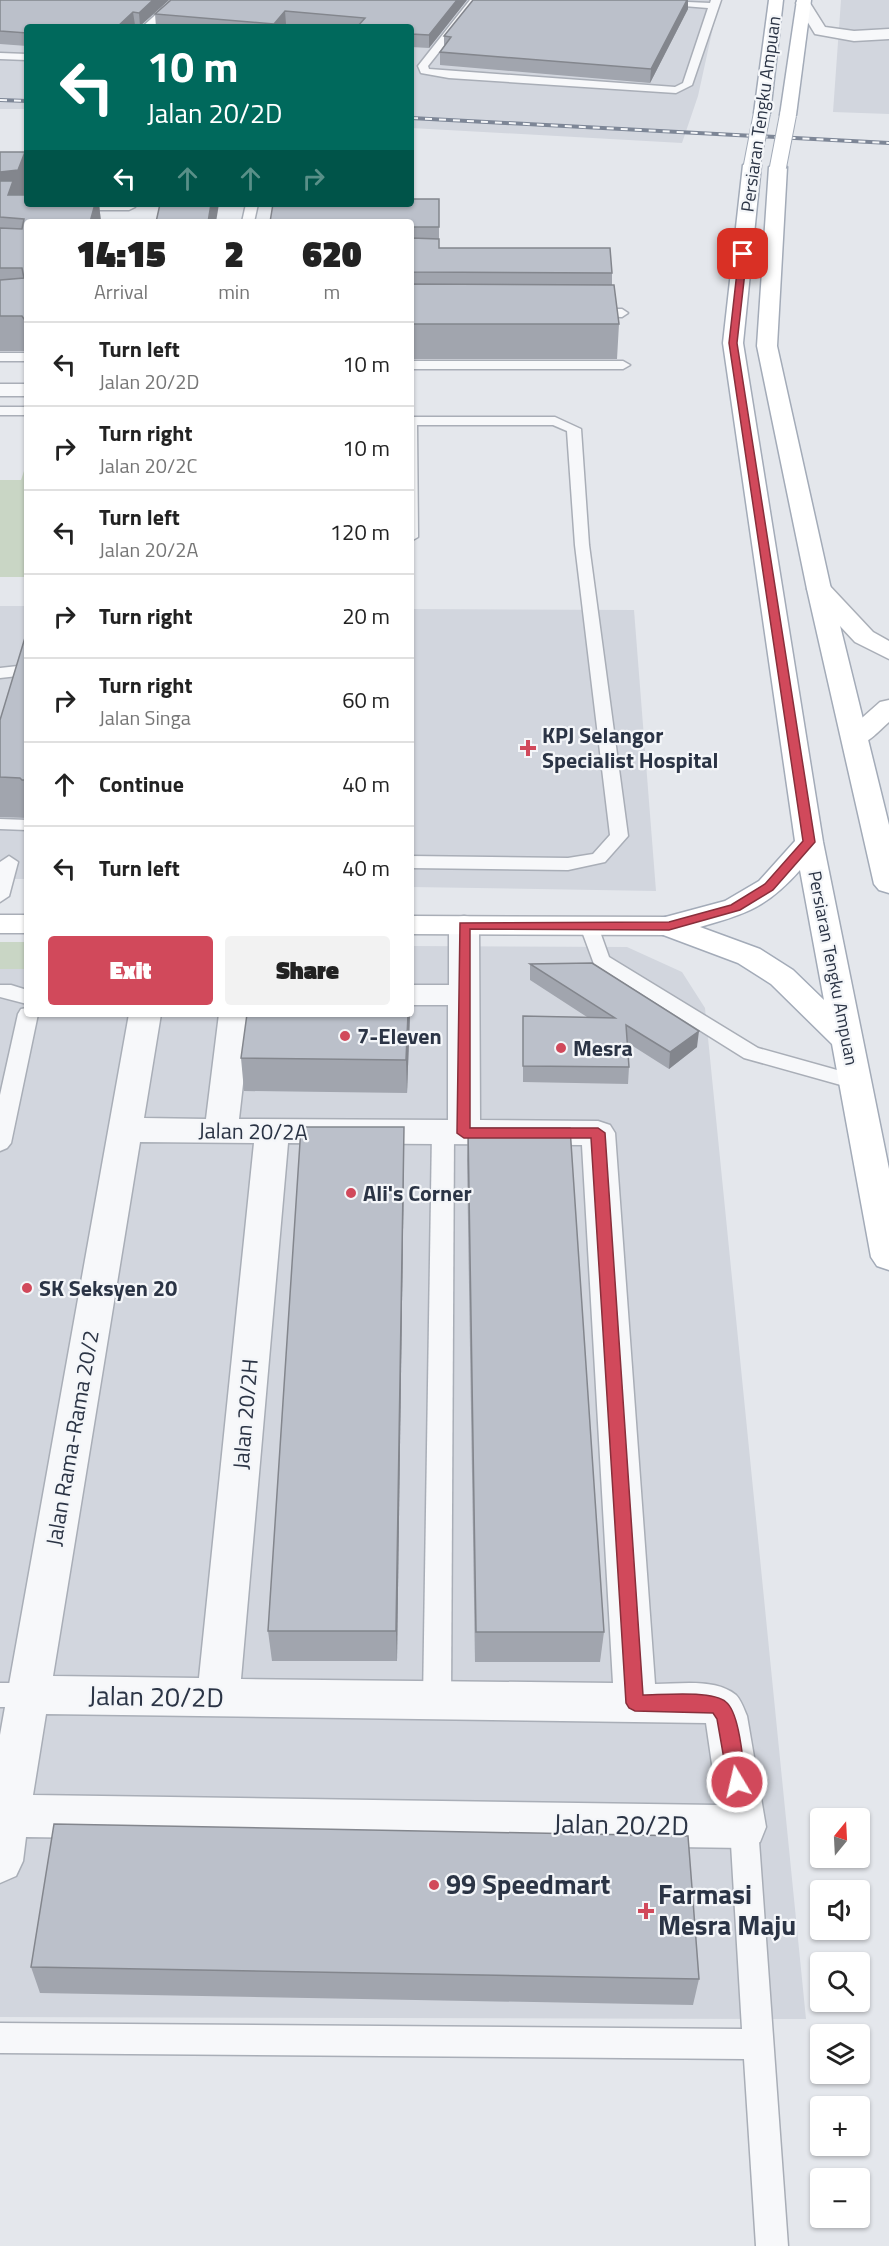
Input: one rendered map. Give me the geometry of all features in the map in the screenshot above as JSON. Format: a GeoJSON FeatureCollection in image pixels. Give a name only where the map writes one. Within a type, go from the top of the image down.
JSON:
{"type":"FeatureCollection","features":[{"type":"Feature","properties":{"kind":"main road","name":"Persiaran Tengku Ampuan"},"geometry":{"type":"LineString","coordinates":[[777,0],[762,113],[765,166],[767,346],[819,589],[889,884]]}},
{"type":"Feature","properties":{"kind":"main road","name":"Persiaran Tengku Ampuan"},"geometry":{"type":"LineString","coordinates":[[803,2],[788,115],[765,166],[733,343],[809,842],[889,1257]]}},
{"type":"Feature","properties":{"kind":"main road"},"geometry":{"type":"LineString","coordinates":[[819,589],[864,638],[889,651]]}},
{"type":"Feature","properties":{"kind":"main road"},"geometry":{"type":"LineString","coordinates":[[855,738],[889,708]]}},
{"type":"Feature","properties":{"kind":"main road"},"geometry":{"type":"LineString","coordinates":[[414,925],[669,926],[735,908],[769,887],[809,842]]}},
{"type":"Feature","properties":{"kind":"main road"},"geometry":{"type":"LineString","coordinates":[[0,924],[24,924]]}},
{"type":"Feature","properties":{"kind":"main road"},"geometry":{"type":"LineString","coordinates":[[669,926],[749,956],[782,977],[846,1039]]}},
{"type":"Feature","properties":{"kind":"street"},"geometry":{"type":"LineString","coordinates":[[803,2],[820,32],[854,36],[889,34]]}},
{"type":"Feature","properties":{"kind":"street"},"geometry":{"type":"LineString","coordinates":[[0,390],[24,390]]}},
{"type":"Feature","properties":{"kind":"street"},"geometry":{"type":"LineString","coordinates":[[453,1132],[464,996],[464,925]]}},
{"type":"Feature","properties":{"kind":"street"},"geometry":{"type":"LineString","coordinates":[[414,995],[464,996]]}},
{"type":"Feature","properties":{"kind":"street","name":"Jalan Rama-Rama 20/2"},"geometry":{"type":"LineString","coordinates":[[0,1861],[8,1816],[14,1695],[125,1130],[144,1017]]}},
{"type":"Feature","properties":{"kind":"street"},"geometry":{"type":"LineString","coordinates":[[221,1131],[235,1017]]}},
{"type":"Feature","properties":{"kind":"street","name":"Jalan 20/2A"},"geometry":{"type":"LineString","coordinates":[[125,1130],[598,1133],[635,1703]]}},
{"type":"Feature","properties":{"kind":"street","name":"Jalan 20/2H"},"geometry":{"type":"LineString","coordinates":[[218,1698],[272,1131]]}},
{"type":"Feature","properties":{"kind":"street","name":"Jalan 20/2D"},"geometry":{"type":"LineString","coordinates":[[8,1816],[744,1827],[726,1716],[720,1708],[712,1704],[14,1695]]}},
{"type":"Feature","properties":{"kind":"lane"},"geometry":{"type":"LineString","coordinates":[[150,24],[177,0]]}},
{"type":"Feature","properties":{"kind":"lane"},"geometry":{"type":"LineString","coordinates":[[475,0],[423,66],[425,71],[461,76],[682,89],[687,85],[716,3],[647,0]]}},
{"type":"Feature","properties":{"kind":"lane"},"geometry":{"type":"LineString","coordinates":[[0,56],[24,57]]}},
{"type":"Feature","properties":{"kind":"lane"},"geometry":{"type":"LineString","coordinates":[[575,313],[622,313]]}},
{"type":"Feature","properties":{"kind":"lane"},"geometry":{"type":"LineString","coordinates":[[0,357],[24,357]]}},
{"type":"Feature","properties":{"kind":"lane"},"geometry":{"type":"LineString","coordinates":[[414,365],[623,365]]}},
{"type":"Feature","properties":{"kind":"lane"},"geometry":{"type":"LineString","coordinates":[[0,411],[24,411]]}},
{"type":"Feature","properties":{"kind":"lane"},"geometry":{"type":"LineString","coordinates":[[414,421],[555,421],[574,429],[582,545],[619,836],[599,858],[568,864],[414,862]]}},
{"type":"Feature","properties":{"kind":"lane"},"geometry":{"type":"LineString","coordinates":[[0,673],[24,670]]}},
{"type":"Feature","properties":{"kind":"lane"},"geometry":{"type":"LineString","coordinates":[[0,824],[24,825]]}},
{"type":"Feature","properties":{"kind":"lane"},"geometry":{"type":"LineString","coordinates":[[0,896],[12,862]]}},
{"type":"Feature","properties":{"kind":"lane"},"geometry":{"type":"LineString","coordinates":[[589,926],[601,960],[751,1053],[855,1082]]}},
{"type":"Feature","properties":{"kind":"lane"},"geometry":{"type":"LineString","coordinates":[[0,991],[11,991],[24,996]]}},
{"type":"Feature","properties":{"kind":"lane"},"geometry":{"type":"LineString","coordinates":[[0,1143],[27,1017]]}},
{"type":"Feature","properties":{"kind":"lane"},"geometry":{"type":"LineString","coordinates":[[437,1701],[453,1132]]}},
{"type":"Feature","properties":{"kind":"lane"},"geometry":{"type":"LineString","coordinates":[[744,1827],[772,2246]]}},
{"type":"Feature","properties":{"kind":"lane"},"geometry":{"type":"LineString","coordinates":[[0,2038],[758,2044]]}},
{"type":"Feature","properties":{"kind":"shaded area"},"geometry":{"type":"Polygon","coordinates":[[[0,0],[719,0],[698,96],[682,143],[414,128],[414,24],[24,24],[24,109],[0,109],[0,0]]]}},
{"type":"Feature","properties":{"kind":"shaded area"},"geometry":{"type":"Polygon","coordinates":[[[841,0],[889,0],[889,114],[833,112],[841,0]]]}},
{"type":"Feature","properties":{"kind":"shaded area"},"geometry":{"type":"Polygon","coordinates":[[[0,606],[24,606],[24,879],[0,879],[0,606]]]}},
{"type":"Feature","properties":{"kind":"shaded area","name":"KPJ Selangor Specialist Hospital"},"geometry":{"type":"Polygon","coordinates":[[[414,609],[634,610],[656,891],[414,887],[414,609]]]}},
{"type":"Feature","properties":{"kind":"shaded area"},"geometry":{"type":"Polygon","coordinates":[[[414,946],[627,947],[682,972],[705,1008],[806,2019],[0,2017],[0,969],[24,969],[24,1017],[414,1017],[414,946]]]}},
{"type":"Feature","properties":{"kind":"green space"},"geometry":{"type":"Polygon","coordinates":[[[24,471],[24,577],[0,577],[0,480],[21,480],[24,471]]]}},
{"type":"Feature","properties":{"kind":"green space"},"geometry":{"type":"Polygon","coordinates":[[[0,942],[24,942],[24,969],[0,969],[0,942]]]}},
{"type":"Feature","properties":{"kind":"building"},"geometry":{"type":"Polygon","coordinates":[[[0,0],[153,0],[139,13],[133,12],[120,24],[24,24],[24,33],[0,31],[0,0]]]}},
{"type":"Feature","properties":{"kind":"building"},"geometry":{"type":"Polygon","coordinates":[[[171,0],[457,0],[429,35],[414,34],[414,24],[360,24],[365,18],[285,11],[274,24],[155,14],[171,0]]]}},
{"type":"Feature","properties":{"kind":"building"},"geometry":{"type":"Polygon","coordinates":[[[473,0],[687,0],[651,69],[440,52],[451,37],[444,36],[473,0]]]}},
{"type":"Feature","properties":{"kind":"building"},"geometry":{"type":"Polygon","coordinates":[[[0,152],[24,152],[18,170],[0,172],[0,152]]]}},
{"type":"Feature","properties":{"kind":"building"},"geometry":{"type":"Polygon","coordinates":[[[0,181],[13,181],[8,195],[24,195],[24,207],[94,207],[91,219],[0,217],[0,181]]]}},
{"type":"Feature","properties":{"kind":"building"},"geometry":{"type":"Polygon","coordinates":[[[414,199],[439,199],[439,227],[414,227],[414,219],[270,219],[272,207],[414,207],[414,199]]]}},
{"type":"Feature","properties":{"kind":"building"},"geometry":{"type":"Polygon","coordinates":[[[159,207],[210,207],[208,219],[157,219],[159,207]]]}},
{"type":"Feature","properties":{"kind":"building"},"geometry":{"type":"Polygon","coordinates":[[[24,219],[24,278],[22,268],[0,268],[0,228],[22,229],[24,219]]]}},
{"type":"Feature","properties":{"kind":"building"},"geometry":{"type":"Polygon","coordinates":[[[414,238],[439,239],[439,248],[610,248],[612,273],[414,272],[414,238]]]}},
{"type":"Feature","properties":{"kind":"building"},"geometry":{"type":"Polygon","coordinates":[[[24,278],[24,319],[22,316],[0,316],[0,280],[24,278]]]}},
{"type":"Feature","properties":{"kind":"building"},"geometry":{"type":"Polygon","coordinates":[[[414,284],[614,285],[619,324],[414,324],[414,284]]]}},
{"type":"Feature","properties":{"kind":"building"},"geometry":{"type":"Polygon","coordinates":[[[24,641],[24,780],[0,777],[0,720],[24,641]]]}},
{"type":"Feature","properties":{"kind":"building"},"geometry":{"type":"Polygon","coordinates":[[[592,963],[699,1031],[670,1052],[626,1025],[629,1067],[523,1066],[523,1016],[615,1018],[530,964],[592,963]]]}},
{"type":"Feature","properties":{"kind":"building"},"geometry":{"type":"Polygon","coordinates":[[[247,1017],[408,1017],[406,1060],[241,1058],[247,1017]]]}},
{"type":"Feature","properties":{"kind":"building"},"geometry":{"type":"Polygon","coordinates":[[[301,1127],[404,1127],[396,1631],[268,1631],[301,1127]]]}},
{"type":"Feature","properties":{"kind":"building"},"geometry":{"type":"Polygon","coordinates":[[[468,1128],[570,1128],[604,1632],[476,1632],[468,1128]]]}},
{"type":"Feature","properties":{"kind":"building"},"geometry":{"type":"Polygon","coordinates":[[[54,1824],[688,1836],[699,1979],[31,1967],[54,1824]]]}},
{"type":"Feature","properties":{"kind":"railway"},"geometry":{"type":"LineString","coordinates":[[0,100],[24,101]]}},
{"type":"Feature","properties":{"kind":"railway"},"geometry":{"type":"LineString","coordinates":[[414,118],[889,143]]}},
{"type":"Feature","properties":{"kind":"place","name":"KPJ Selangor Specialist Hospital"},"geometry":{"type":"Point","coordinates":[528,748]}},
{"type":"Feature","properties":{"kind":"place","name":"7-Eleven"},"geometry":{"type":"Point","coordinates":[345,1036]}},
{"type":"Feature","properties":{"kind":"place","name":"Mesra"},"geometry":{"type":"Point","coordinates":[561,1048]}},
{"type":"Feature","properties":{"kind":"place","name":"Ali's Corner"},"geometry":{"type":"Point","coordinates":[351,1193]}},
{"type":"Feature","properties":{"kind":"place","name":"SK Seksyen 20"},"geometry":{"type":"Point","coordinates":[27,1288]}},
{"type":"Feature","properties":{"kind":"place","name":"99 Speedmart"},"geometry":{"type":"Point","coordinates":[434,1885]}},
{"type":"Feature","properties":{"kind":"place","name":"Farmasi Mesra Maju"},"geometry":{"type":"Point","coordinates":[646,1911]}},
{"type":"Feature","properties":{"kind":"route"},"geometry":{"type":"LineString","coordinates":[[737,1782],[726,1716],[720,1708],[712,1704],[635,1703],[598,1133],[464,1133],[464,925],[669,926],[735,908],[769,887],[809,842],[733,343],[743,254]]}}]}
